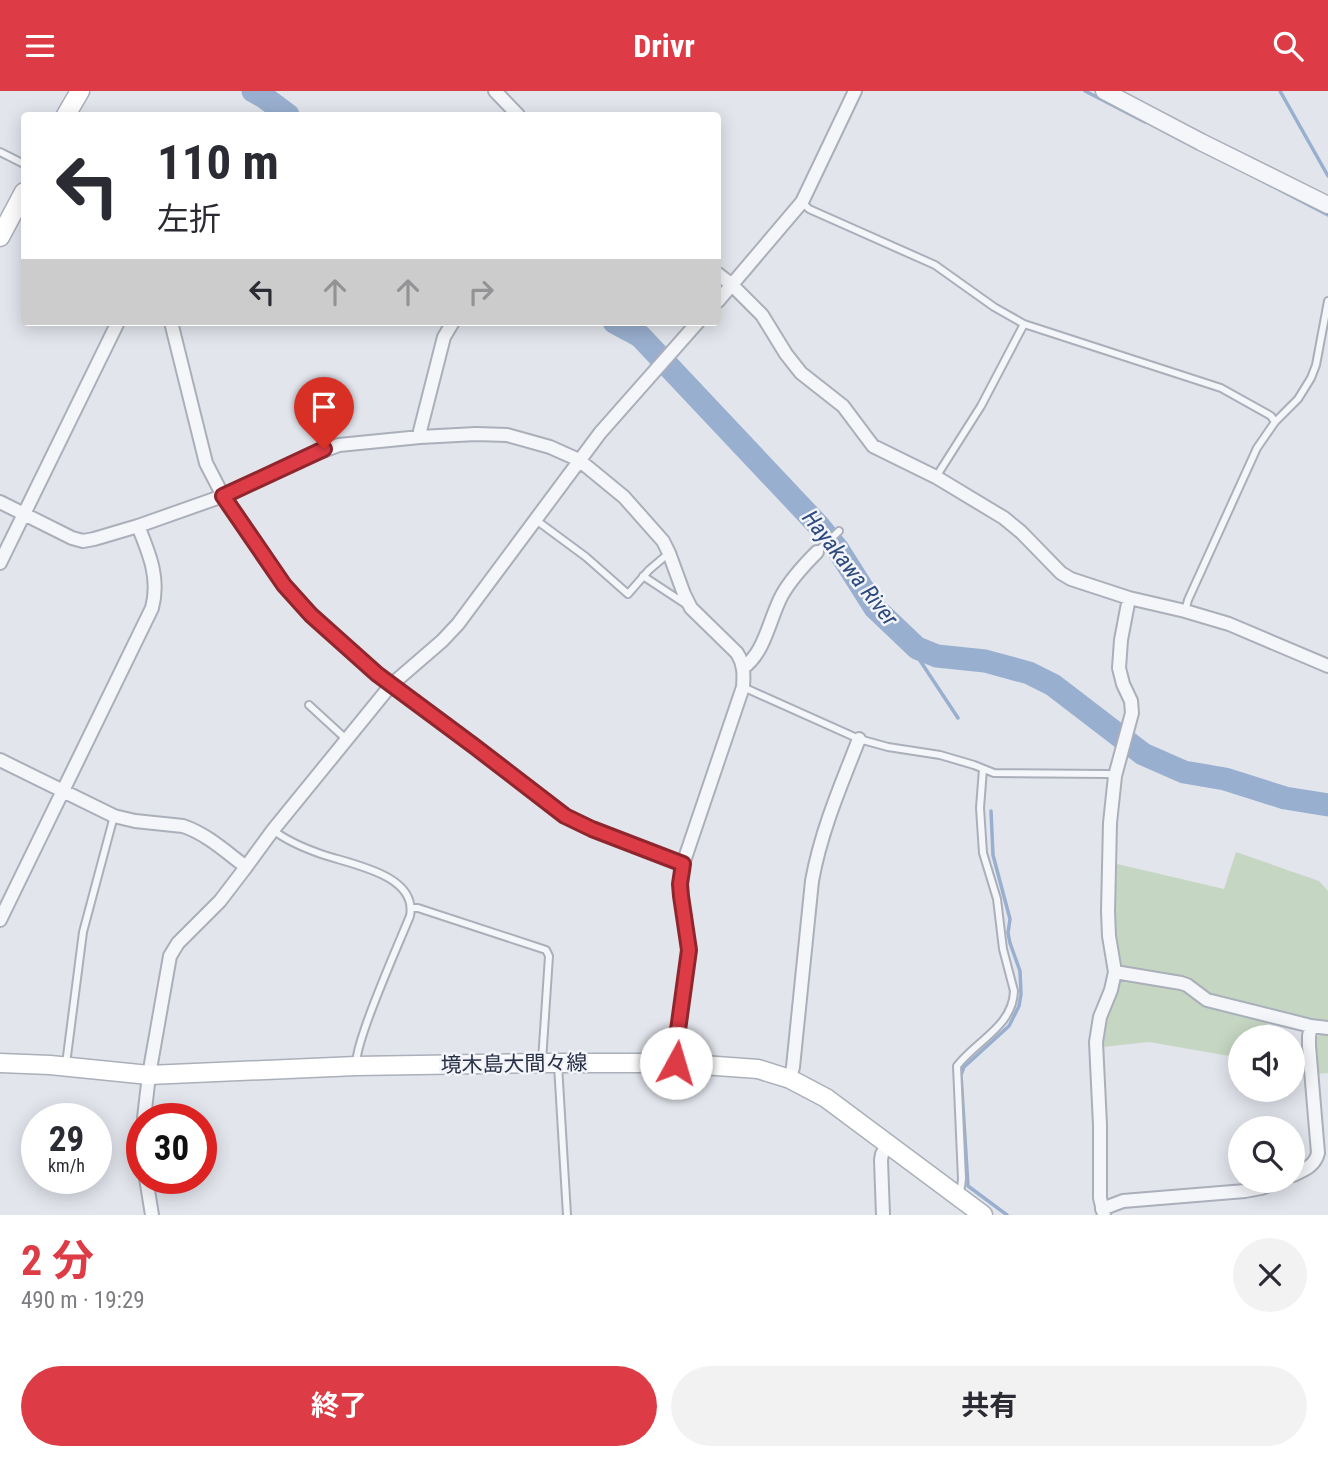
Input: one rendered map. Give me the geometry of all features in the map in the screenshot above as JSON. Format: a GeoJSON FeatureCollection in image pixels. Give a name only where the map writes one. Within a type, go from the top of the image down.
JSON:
{"type":"FeatureCollection","features":[{"type":"Feature","properties":{"kind":"main road"},"geometry":{"type":"LineString","coordinates":[[68,112],[80,91]]}},
{"type":"Feature","properties":{"kind":"main road"},"geometry":{"type":"LineString","coordinates":[[0,237],[21,198]]}},
{"type":"Feature","properties":{"kind":"main road","name":"境木島大間々線"},"geometry":{"type":"LineString","coordinates":[[0,1063],[66,1066],[149,1075],[356,1066],[550,1063],[676,1063],[758,1069],[790,1079],[826,1098],[983,1215]]}},
{"type":"Feature","properties":{"kind":"street"},"geometry":{"type":"LineString","coordinates":[[495,91],[515,112]]}},
{"type":"Feature","properties":{"kind":"street"},"geometry":{"type":"LineString","coordinates":[[721,298],[802,202],[855,91]]}},
{"type":"Feature","properties":{"kind":"street"},"geometry":{"type":"LineString","coordinates":[[1104,91],[1328,205]]}},
{"type":"Feature","properties":{"kind":"street"},"geometry":{"type":"LineString","coordinates":[[721,276],[762,315],[801,373],[843,406],[873,446],[936,477],[1004,518],[1061,573],[1071,579],[1129,598],[1229,624],[1328,666]]}},
{"type":"Feature","properties":{"kind":"street"},"geometry":{"type":"LineString","coordinates":[[0,563],[116,326]]}},
{"type":"Feature","properties":{"kind":"street"},"geometry":{"type":"LineString","coordinates":[[172,326],[205,463],[223,496],[284,585],[311,615],[377,674],[565,816],[683,864]]}},
{"type":"Feature","properties":{"kind":"street"},"geometry":{"type":"LineString","coordinates":[[420,437],[444,337],[451,326]]}},
{"type":"Feature","properties":{"kind":"street"},"geometry":{"type":"LineString","coordinates":[[146,1103],[173,950],[220,901],[273,830],[391,685],[450,633],[600,433],[694,326]]}},
{"type":"Feature","properties":{"kind":"street"},"geometry":{"type":"LineString","coordinates":[[0,502],[83,541],[138,526],[223,496],[324,449],[339,445],[420,437],[476,434],[507,435],[550,447],[579,460],[624,497],[663,541],[691,608],[737,653],[744,676],[743,687],[683,864],[680,884],[689,950],[675,1052],[676,1063]]}},
{"type":"Feature","properties":{"kind":"street"},"geometry":{"type":"LineString","coordinates":[[0,920],[152,608],[156,586],[152,559],[138,526]]}},
{"type":"Feature","properties":{"kind":"street"},"geometry":{"type":"LineString","coordinates":[[743,668],[754,659],[786,589],[804,564],[817,552]]}},
{"type":"Feature","properties":{"kind":"street"},"geometry":{"type":"LineString","coordinates":[[1129,598],[1119,668],[1131,701],[1131,719],[1115,776],[1110,823],[1108,911],[1115,972],[1100,1017],[1096,1042],[1100,1115],[1100,1198],[1103,1212],[1123,1201],[1228,1192]]}},
{"type":"Feature","properties":{"kind":"street"},"geometry":{"type":"LineString","coordinates":[[790,1079],[815,863],[823,834],[859,739]]}},
{"type":"Feature","properties":{"kind":"street"},"geometry":{"type":"LineString","coordinates":[[0,760],[114,816],[190,828],[208,837],[246,867]]}},
{"type":"Feature","properties":{"kind":"street"},"geometry":{"type":"LineString","coordinates":[[1115,972],[1181,983],[1207,1000],[1328,1028]]}},
{"type":"Feature","properties":{"kind":"street"},"geometry":{"type":"LineString","coordinates":[[1305,1169],[1317,1159],[1318,1153],[1309,1047],[1311,1026]]}},
{"type":"Feature","properties":{"kind":"street"},"geometry":{"type":"LineString","coordinates":[[883,1215],[881,1160],[888,1144]]}},
{"type":"Feature","properties":{"kind":"street"},"geometry":{"type":"LineString","coordinates":[[149,1194],[152,1215]]}},
{"type":"Feature","properties":{"kind":"lane"},"geometry":{"type":"LineString","coordinates":[[0,152],[21,162]]}},
{"type":"Feature","properties":{"kind":"lane"},"geometry":{"type":"LineString","coordinates":[[802,202],[809,209],[935,265],[994,307],[1024,324],[1222,388],[1271,416],[1275,422]]}},
{"type":"Feature","properties":{"kind":"lane"},"geometry":{"type":"LineString","coordinates":[[1185,611],[1249,462],[1275,422],[1298,399],[1311,378],[1328,301]]}},
{"type":"Feature","properties":{"kind":"lane"},"geometry":{"type":"LineString","coordinates":[[936,477],[981,406],[1024,324]]}},
{"type":"Feature","properties":{"kind":"lane"},"geometry":{"type":"LineString","coordinates":[[536,520],[586,557],[628,594],[643,576],[669,553]]}},
{"type":"Feature","properties":{"kind":"lane"},"geometry":{"type":"LineString","coordinates":[[817,552],[839,531]]}},
{"type":"Feature","properties":{"kind":"lane"},"geometry":{"type":"LineString","coordinates":[[643,576],[691,608]]}},
{"type":"Feature","properties":{"kind":"lane"},"geometry":{"type":"LineString","coordinates":[[743,687],[859,739],[888,747],[940,755],[994,773],[1115,776]]}},
{"type":"Feature","properties":{"kind":"lane"},"geometry":{"type":"LineString","coordinates":[[309,705],[346,739]]}},
{"type":"Feature","properties":{"kind":"lane"},"geometry":{"type":"LineString","coordinates":[[956,1195],[962,1179],[957,1066],[1003,1021],[1013,1005],[1014,998],[1003,949],[999,912],[983,853],[980,808],[983,769]]}},
{"type":"Feature","properties":{"kind":"lane"},"geometry":{"type":"LineString","coordinates":[[66,1066],[83,932],[114,816]]}},
{"type":"Feature","properties":{"kind":"lane"},"geometry":{"type":"LineString","coordinates":[[273,830],[298,845],[390,878],[405,892],[412,908],[373,1005],[356,1056],[356,1066]]}},
{"type":"Feature","properties":{"kind":"lane"},"geometry":{"type":"LineString","coordinates":[[412,908],[546,950],[549,955],[550,1063],[567,1215]]}},
{"type":"Feature","properties":{"kind":"green space"},"geometry":{"type":"Polygon","coordinates":[[[1236,852],[1319,881],[1328,891],[1328,1023],[1212,996],[1177,975],[1120,967],[1116,915],[1117,864],[1224,889],[1236,852]]]}},
{"type":"Feature","properties":{"kind":"green space"},"geometry":{"type":"Polygon","coordinates":[[[1118,980],[1177,986],[1203,1006],[1268,1021],[1267,1025],[1228,1025],[1228,1056],[1149,1042],[1102,1047],[1106,1021],[1118,980]]]}},
{"type":"Feature","properties":{"kind":"green space"},"geometry":{"type":"Polygon","coordinates":[[[1328,1033],[1328,1073],[1316,1074],[1314,1040],[1328,1033]]]}},
{"type":"Feature","properties":{"kind":"waterway","name":"Hayakawa River"},"geometry":{"type":"LineString","coordinates":[[253,91],[284,112]]}},
{"type":"Feature","properties":{"kind":"waterway"},"geometry":{"type":"LineString","coordinates":[[1085,91],[1145,122]]}},
{"type":"Feature","properties":{"kind":"waterway"},"geometry":{"type":"LineString","coordinates":[[1280,91],[1328,176]]}},
{"type":"Feature","properties":{"kind":"waterway"},"geometry":{"type":"LineString","coordinates":[[1249,174],[1328,215]]}},
{"type":"Feature","properties":{"kind":"waterway","name":"Hayakawa River"},"geometry":{"type":"LineString","coordinates":[[621,326],[640,336],[819,526],[837,548],[875,608],[917,648],[937,656],[985,661],[1029,673],[1053,685],[1143,754],[1184,772],[1225,779],[1285,798],[1328,805]]}},
{"type":"Feature","properties":{"kind":"waterway"},"geometry":{"type":"LineString","coordinates":[[917,648],[919,659],[958,718]]}},
{"type":"Feature","properties":{"kind":"waterway"},"geometry":{"type":"LineString","coordinates":[[991,811],[993,855],[1010,919],[1008,933],[1020,971],[1021,994],[1019,1006],[1009,1026],[964,1067],[961,1075],[968,1186],[1007,1215]]}},
{"type":"Feature","properties":{"kind":"route"},"geometry":{"type":"LineString","coordinates":[[324,449],[223,496],[284,585],[311,615],[377,674],[565,816],[683,864],[680,884],[689,962],[675,1052],[676,1063]]}}]}
